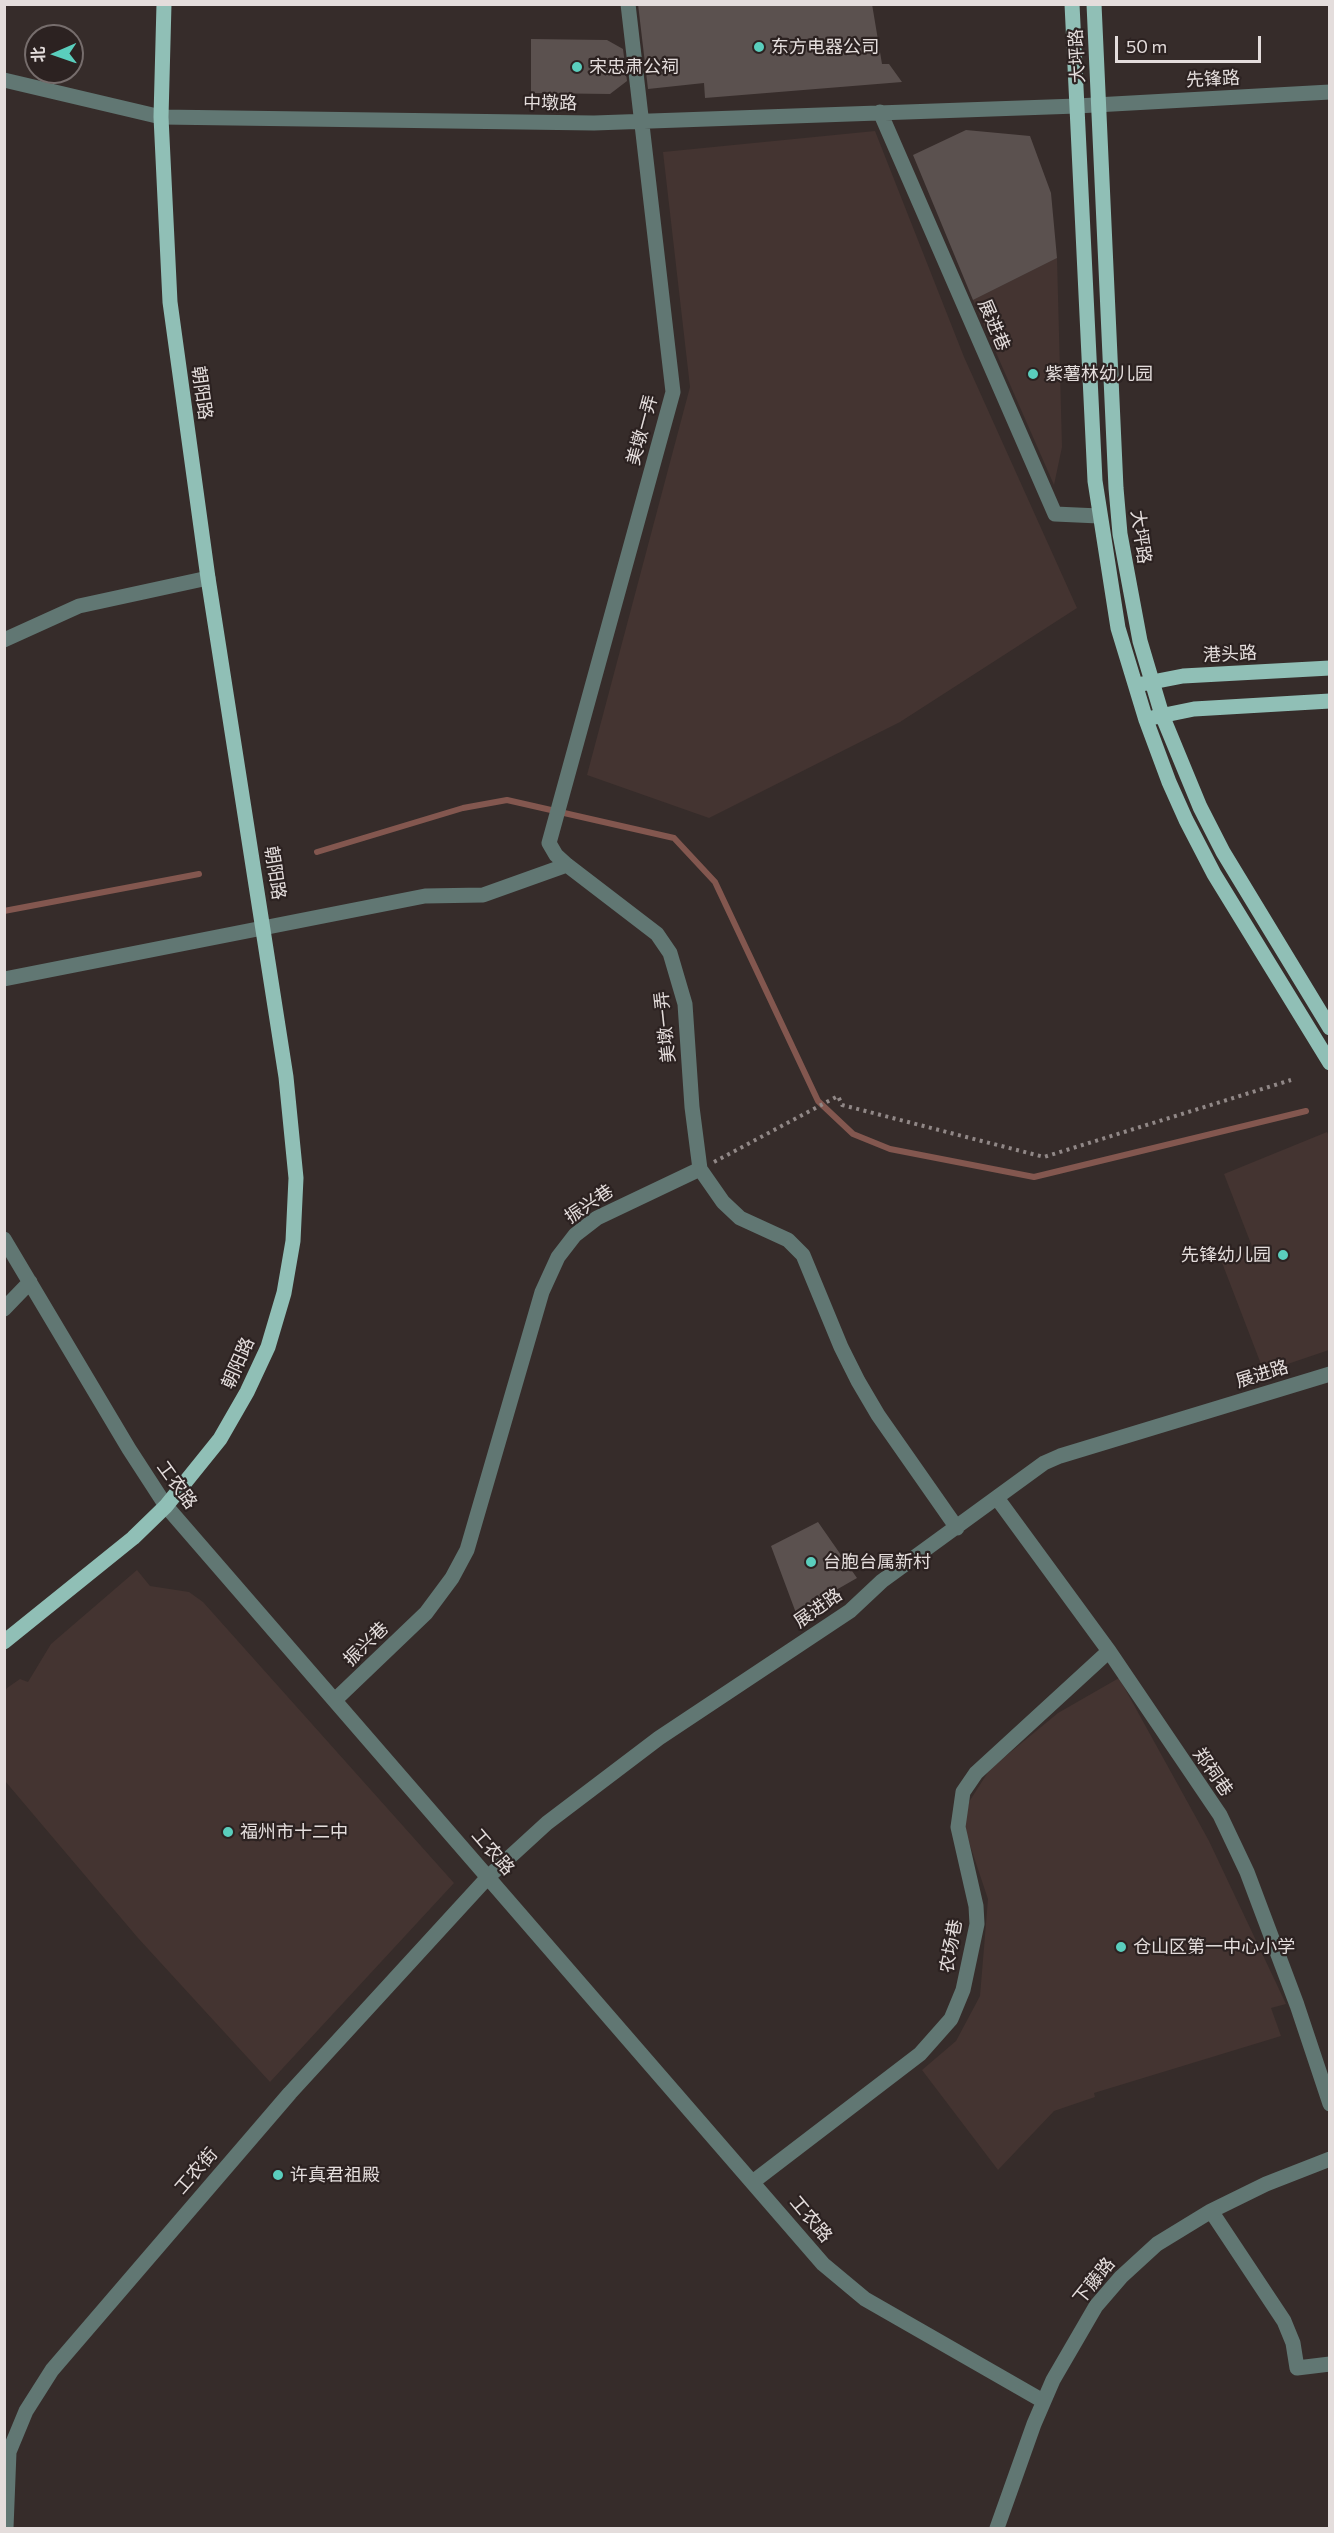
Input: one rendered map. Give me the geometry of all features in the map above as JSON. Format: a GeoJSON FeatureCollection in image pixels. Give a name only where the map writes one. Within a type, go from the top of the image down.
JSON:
{"type":"FeatureCollection","features":[{"type":"Feature","properties":{"kind":"main road","name":"朝阳路"},"geometry":{"type":"LineString","coordinates":[[4,1642],[133,1538],[166,1506],[220,1439],[243,1401],[268,1347],[290,1268],[296,1209],[293,1146],[263,927],[208,578],[170,302],[161,117],[164,4]]}},
{"type":"Feature","properties":{"kind":"main road"},"geometry":{"type":"LineString","coordinates":[[1072,4],[1099,516],[1118,628],[1146,720],[1169,782],[1201,850],[1329,1063]]}},
{"type":"Feature","properties":{"kind":"main road","name":"大坪路"},"geometry":{"type":"LineString","coordinates":[[1094,4],[1118,514],[1134,611],[1162,715],[1211,829],[1329,1028]]}},
{"type":"Feature","properties":{"kind":"main road","name":"港头路"},"geometry":{"type":"LineString","coordinates":[[1135,686],[1183,676],[1329,668]]}},
{"type":"Feature","properties":{"kind":"main road"},"geometry":{"type":"LineString","coordinates":[[1146,720],[1194,709],[1329,701]]}},
{"type":"Feature","properties":{"kind":"street","name":"美墩一弄"},"geometry":{"type":"LineString","coordinates":[[628,4],[673,392],[549,843],[567,865],[657,934],[670,953],[685,1004],[692,1107],[700,1169]]}},
{"type":"Feature","properties":{"kind":"street","name":"中墩路"},"geometry":{"type":"LineString","coordinates":[[4,80],[161,117],[641,122],[1099,105]]}},
{"type":"Feature","properties":{"kind":"street","name":"先锋路"},"geometry":{"type":"LineString","coordinates":[[1099,105],[1329,92]]}},
{"type":"Feature","properties":{"kind":"street","name":"展进巷"},"geometry":{"type":"LineString","coordinates":[[880,112],[1055,514],[1099,516]]}},
{"type":"Feature","properties":{"kind":"street"},"geometry":{"type":"LineString","coordinates":[[4,640],[79,606],[208,578]]}},
{"type":"Feature","properties":{"kind":"street"},"geometry":{"type":"LineString","coordinates":[[4,979],[425,896],[483,895],[567,865]]}},
{"type":"Feature","properties":{"kind":"street"},"geometry":{"type":"LineString","coordinates":[[700,1169],[723,1202],[740,1218],[788,1240],[803,1255],[841,1347],[863,1389],[878,1415],[957,1528]]}},
{"type":"Feature","properties":{"kind":"street","name":"振兴巷"},"geometry":{"type":"LineString","coordinates":[[335,1700],[426,1613],[452,1578],[467,1550],[542,1292],[558,1257],[575,1235],[597,1218],[700,1169]]}},
{"type":"Feature","properties":{"kind":"street","name":"工农路"},"geometry":{"type":"LineString","coordinates":[[4,1239],[129,1449],[166,1506],[824,2264],[850,2288],[1043,2400]]}},
{"type":"Feature","properties":{"kind":"street"},"geometry":{"type":"LineString","coordinates":[[4,1309],[30,1282]]}},
{"type":"Feature","properties":{"kind":"street","name":"展进路"},"geometry":{"type":"LineString","coordinates":[[488,1877],[547,1823],[659,1738],[850,1611],[882,1581],[957,1528],[1025,1474],[1060,1456],[1329,1374]]}},
{"type":"Feature","properties":{"kind":"street","name":"郑祠巷"},"geometry":{"type":"LineString","coordinates":[[997,1498],[1109,1651],[1220,1815],[1238,1851],[1297,2005],[1329,2104]]}},
{"type":"Feature","properties":{"kind":"street","name":"农场巷"},"geometry":{"type":"LineString","coordinates":[[754,2181],[920,2054],[951,2019],[963,1990],[977,1924],[976,1906],[958,1827],[963,1792],[976,1773],[1109,1651]]}},
{"type":"Feature","properties":{"kind":"street","name":"工农街"},"geometry":{"type":"LineString","coordinates":[[6,2529],[7,2452],[30,2404],[62,2359],[290,2093],[488,1877]]}},
{"type":"Feature","properties":{"kind":"street","name":"下藤路"},"geometry":{"type":"LineString","coordinates":[[997,2529],[1043,2400],[1087,2321],[1109,2291],[1157,2244],[1211,2211],[1266,2184],[1329,2159]]}},
{"type":"Feature","properties":{"kind":"street"},"geometry":{"type":"LineString","coordinates":[[1211,2211],[1284,2321],[1293,2343],[1297,2368],[1329,2364]]}},
{"type":"Feature","properties":{"kind":"path"},"geometry":{"type":"LineString","coordinates":[[700,1169],[838,1096],[842,1105],[1044,1157],[1292,1080]]}},
{"type":"Feature","properties":{"kind":"shaded area"},"geometry":{"type":"Polygon","coordinates":[[[875,131],[964,357],[1077,608],[900,722],[709,818],[587,775],[690,387],[663,152],[875,131]]]}},
{"type":"Feature","properties":{"kind":"shaded area","name":"紫薯林幼儿园"},"geometry":{"type":"Polygon","coordinates":[[[1057,258],[1062,447],[1054,485],[973,300],[1057,258]]]}},
{"type":"Feature","properties":{"kind":"shaded area","name":"先锋幼儿园"},"geometry":{"type":"Polygon","coordinates":[[[1327,1132],[1330,1138],[1329,1350],[1264,1372],[1221,1260],[1253,1249],[1224,1174],[1327,1132]]]}},
{"type":"Feature","properties":{"kind":"shaded area","name":"福州市十二中"},"geometry":{"type":"Polygon","coordinates":[[[137,1570],[150,1586],[189,1592],[203,1602],[454,1883],[270,2082],[138,1938],[5,1781],[4,1693],[7,1688],[20,1679],[28,1682],[51,1644],[137,1570]]]}},
{"type":"Feature","properties":{"kind":"shaded area","name":"仓山区第一中心小学"},"geometry":{"type":"Polygon","coordinates":[[[1119,1678],[1209,1841],[1286,2004],[1271,2008],[1281,2036],[1094,2093],[1095,2097],[1054,2111],[998,2170],[922,2070],[956,2041],[980,1996],[988,1899],[964,1827],[969,1802],[990,1769],[1058,1713],[1119,1678]]]}},
{"type":"Feature","properties":{"kind":"building","name":"东方电器公司"},"geometry":{"type":"Polygon","coordinates":[[[638,4],[872,4],[882,64],[889,64],[902,82],[705,98],[704,83],[648,89],[638,4]]]}},
{"type":"Feature","properties":{"kind":"building","name":"宋忠肃公祠"},"geometry":{"type":"Polygon","coordinates":[[[531,39],[607,40],[623,49],[627,81],[610,94],[531,93],[531,39]]]}},
{"type":"Feature","properties":{"kind":"building"},"geometry":{"type":"Polygon","coordinates":[[[966,130],[1030,136],[1051,193],[1057,258],[973,300],[913,155],[966,130]]]}},
{"type":"Feature","properties":{"kind":"building","name":"台胞台属新村"},"geometry":{"type":"Polygon","coordinates":[[[818,1522],[857,1578],[796,1613],[771,1546],[818,1522]]]}},
{"type":"Feature","properties":{"kind":"waterway"},"geometry":{"type":"LineString","coordinates":[[317,852],[463,808],[507,800],[674,838],[715,882],[818,1101],[853,1134],[890,1149],[1034,1177],[1306,1111]]}},
{"type":"Feature","properties":{"kind":"waterway"},"geometry":{"type":"LineString","coordinates":[[4,911],[199,874]]}},
{"type":"Feature","properties":{"kind":"place","name":"东方电器公司"},"geometry":{"type":"Point","coordinates":[759,47]}},
{"type":"Feature","properties":{"kind":"place","name":"宋忠肃公祠"},"geometry":{"type":"Point","coordinates":[577,67]}},
{"type":"Feature","properties":{"kind":"place","name":"紫薯林幼儿园"},"geometry":{"type":"Point","coordinates":[1033,374]}},
{"type":"Feature","properties":{"kind":"place","name":"先锋幼儿园"},"geometry":{"type":"Point","coordinates":[1283,1255]}},
{"type":"Feature","properties":{"kind":"place","name":"台胞台属新村"},"geometry":{"type":"Point","coordinates":[811,1562]}},
{"type":"Feature","properties":{"kind":"place","name":"福州市十二中"},"geometry":{"type":"Point","coordinates":[228,1832]}},
{"type":"Feature","properties":{"kind":"place","name":"仓山区第一中心小学"},"geometry":{"type":"Point","coordinates":[1121,1947]}},
{"type":"Feature","properties":{"kind":"place","name":"许真君祖殿"},"geometry":{"type":"Point","coordinates":[278,2175]}}]}
